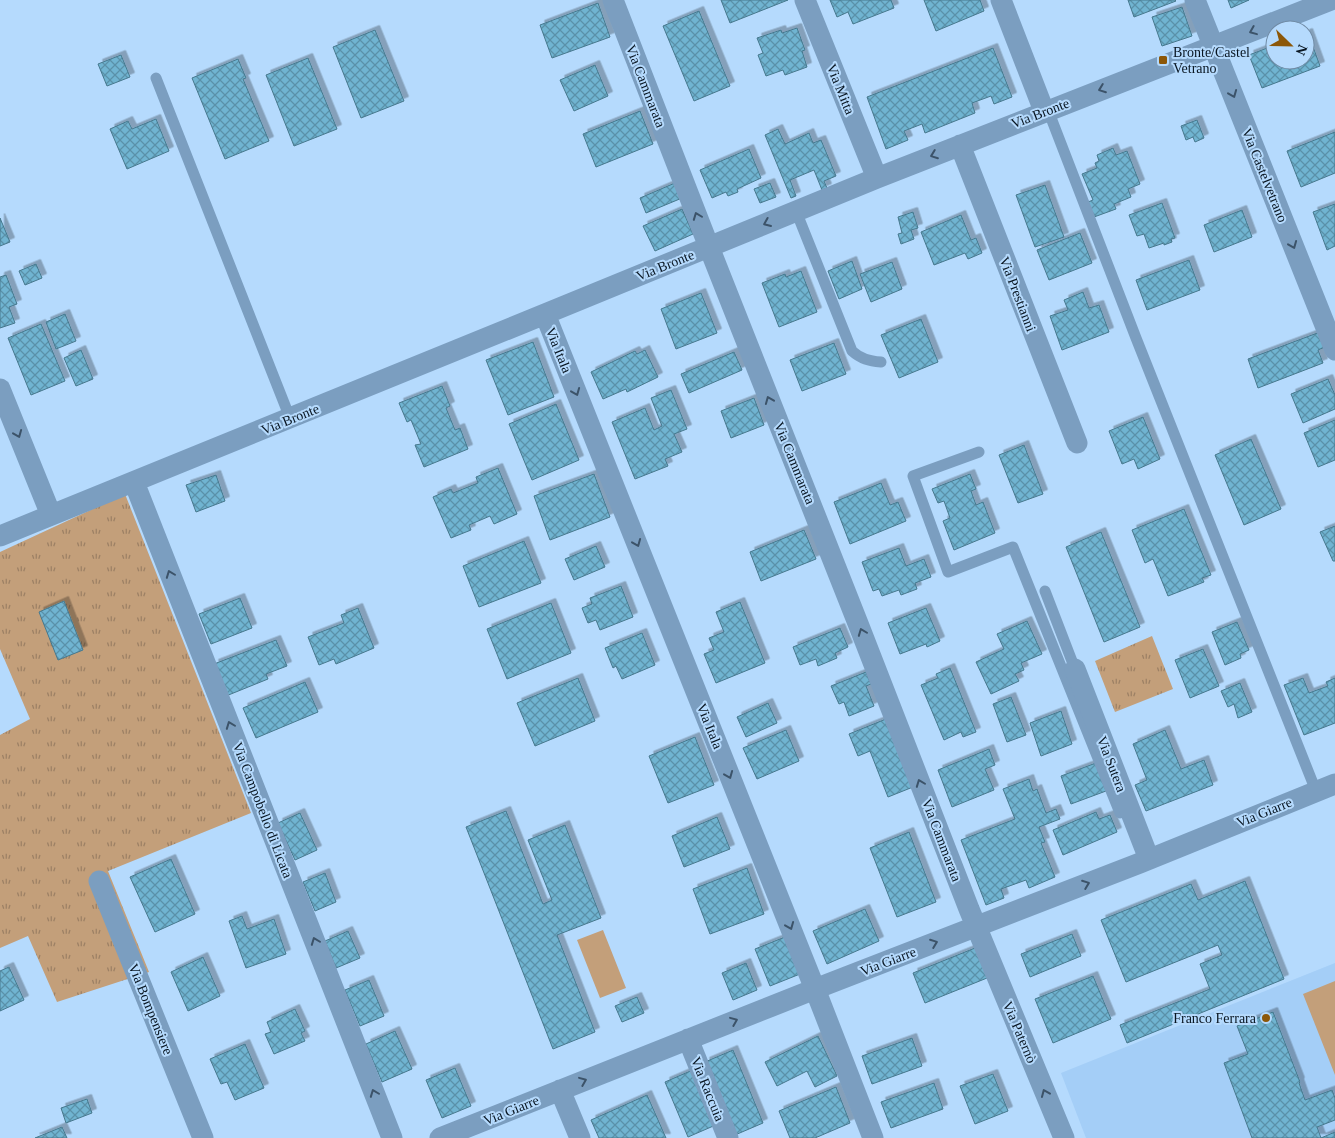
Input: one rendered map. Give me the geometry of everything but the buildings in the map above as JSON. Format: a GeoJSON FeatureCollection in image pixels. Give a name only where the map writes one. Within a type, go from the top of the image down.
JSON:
{"type":"FeatureCollection","features":[{"type":"Feature","properties":{"kind":"street","name":"Via Cammarata"},"geometry":{"type":"LineString","coordinates":[[613,0],[976,927]]}},
{"type":"Feature","properties":{"kind":"street","name":"Via Mitta"},"geometry":{"type":"LineString","coordinates":[[805,0],[876,178]]}},
{"type":"Feature","properties":{"kind":"street"},"geometry":{"type":"LineString","coordinates":[[1001,0],[1046,111]]}},
{"type":"Feature","properties":{"kind":"street","name":"Via Castelvetrano"},"geometry":{"type":"LineString","coordinates":[[1195,0],[1335,350]]}},
{"type":"Feature","properties":{"kind":"street","name":"Via Bronte"},"geometry":{"type":"LineString","coordinates":[[0,536],[876,178],[1331,0]]}},
{"type":"Feature","properties":{"kind":"street","name":"Via Prestianni"},"geometry":{"type":"LineString","coordinates":[[960,145],[1076,443]]}},
{"type":"Feature","properties":{"kind":"street","name":"Via Itala"},"geometry":{"type":"LineString","coordinates":[[545,314],[873,1138]]}},
{"type":"Feature","properties":{"kind":"street"},"geometry":{"type":"LineString","coordinates":[[0,389],[52,515]]}},
{"type":"Feature","properties":{"kind":"street","name":"Via Campobello di Licata"},"geometry":{"type":"LineString","coordinates":[[134,482],[392,1138]]}},
{"type":"Feature","properties":{"kind":"street","name":"Via Sutera"},"geometry":{"type":"LineString","coordinates":[[1075,669],[1144,861]]}},
{"type":"Feature","properties":{"kind":"street","name":"Via Giarre"},"geometry":{"type":"LineString","coordinates":[[440,1138],[1144,861],[1326,787]]}},
{"type":"Feature","properties":{"kind":"street","name":"Via Bompensiere"},"geometry":{"type":"LineString","coordinates":[[98,881],[202,1138]]}},
{"type":"Feature","properties":{"kind":"street","name":"Via Paternò"},"geometry":{"type":"LineString","coordinates":[[976,927],[1064,1138]]}},
{"type":"Feature","properties":{"kind":"street","name":"Via Raccuia"},"geometry":{"type":"LineString","coordinates":[[688,1039],[728,1138]]}},
{"type":"Feature","properties":{"kind":"street"},"geometry":{"type":"LineString","coordinates":[[560,1090],[580,1138]]}},
{"type":"Feature","properties":{"kind":"lane"},"geometry":{"type":"LineString","coordinates":[[156,78],[290,418]]}},
{"type":"Feature","properties":{"kind":"lane"},"geometry":{"type":"LineString","coordinates":[[1046,111],[1136,338],[1326,787]]}},
{"type":"Feature","properties":{"kind":"lane"},"geometry":{"type":"LineString","coordinates":[[796,211],[852,351],[869,361],[881,362]]}},
{"type":"Feature","properties":{"kind":"lane"},"geometry":{"type":"LineString","coordinates":[[978,452],[913,476],[948,572],[1013,546],[1144,861]]}},
{"type":"Feature","properties":{"kind":"lane"},"geometry":{"type":"LineString","coordinates":[[1045,591],[1075,669]]}},
{"type":"Feature","properties":{"kind":"shaded area","name":"Franco Ferrara"},"geometry":{"type":"Polygon","coordinates":[[[1335,963],[1335,1138],[1086,1138],[1061,1073],[1335,963]]]}},
{"type":"Feature","properties":{"kind":"green space"},"geometry":{"type":"Polygon","coordinates":[[[125,494],[251,813],[108,871],[149,972],[57,1002],[28,936],[0,948],[0,735],[30,719],[0,649],[0,552],[125,494]]]}},
{"type":"Feature","properties":{"kind":"green space"},"geometry":{"type":"Polygon","coordinates":[[[1152,636],[1173,689],[1115,712],[1095,661],[1152,636]]]}},
{"type":"Feature","properties":{"kind":"green space"},"geometry":{"type":"Polygon","coordinates":[[[603,930],[626,988],[600,998],[577,940],[603,930]]]}},
{"type":"Feature","properties":{"kind":"green space"},"geometry":{"type":"Polygon","coordinates":[[[1335,981],[1335,1075],[1303,994],[1335,981]]]}},
{"type":"Feature","properties":{"kind":"place","name":"Bronte/Castel Vetrano"},"geometry":{"type":"Point","coordinates":[1163,60]}},
{"type":"Feature","properties":{"kind":"place","name":"Franco Ferrara"},"geometry":{"type":"Point","coordinates":[1266,1018]}}]}
